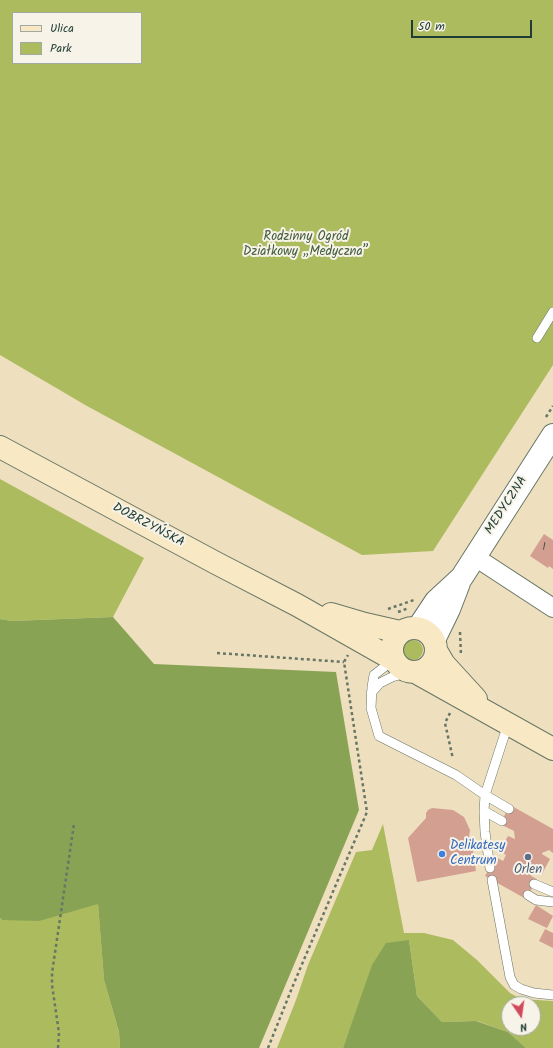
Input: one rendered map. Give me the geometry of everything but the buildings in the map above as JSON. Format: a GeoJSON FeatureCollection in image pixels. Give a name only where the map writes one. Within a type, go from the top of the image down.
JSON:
{"type":"FeatureCollection","features":[{"type":"Feature","properties":{"kind":"main road","name":"DOBRZYŃSKA"},"geometry":{"type":"LineString","coordinates":[[0,446],[216,563],[298,605],[406,668],[468,702],[482,708],[553,749]]}},
{"type":"Feature","properties":{"kind":"main road","name":"DOBRZYŃSKA"},"geometry":{"type":"LineString","coordinates":[[298,605],[422,638],[482,708]]}},
{"type":"Feature","properties":{"kind":"main road"},"geometry":{"type":"LineString","coordinates":[[395,638],[422,638],[435,660],[424,670],[406,668],[392,652],[392,645],[395,638]]}},
{"type":"Feature","properties":{"kind":"street","name":"MEDYCZNA"},"geometry":{"type":"LineString","coordinates":[[422,638],[449,609],[462,577],[553,435]]}},
{"type":"Feature","properties":{"kind":"street"},"geometry":{"type":"LineString","coordinates":[[475,557],[553,608]]}},
{"type":"Feature","properties":{"kind":"street","name":"MEDYCZNA"},"geometry":{"type":"LineString","coordinates":[[422,638],[436,601],[462,577]]}},
{"type":"Feature","properties":{"kind":"lane"},"geometry":{"type":"LineString","coordinates":[[537,338],[553,312]]}},
{"type":"Feature","properties":{"kind":"lane"},"geometry":{"type":"LineString","coordinates":[[406,668],[374,675],[371,693],[371,708],[379,736],[456,775],[485,796],[509,808]]}},
{"type":"Feature","properties":{"kind":"lane"},"geometry":{"type":"LineString","coordinates":[[371,693],[380,683],[406,668]]}},
{"type":"Feature","properties":{"kind":"lane"},"geometry":{"type":"LineString","coordinates":[[490,863],[484,811],[485,796],[508,724]]}},
{"type":"Feature","properties":{"kind":"lane"},"geometry":{"type":"LineString","coordinates":[[484,811],[502,821]]}},
{"type":"Feature","properties":{"kind":"lane"},"geometry":{"type":"LineString","coordinates":[[492,880],[510,977],[514,984],[521,988],[534,993],[553,995]]}},
{"type":"Feature","properties":{"kind":"lane"},"geometry":{"type":"LineString","coordinates":[[534,884],[553,892]]}},
{"type":"Feature","properties":{"kind":"lane"},"geometry":{"type":"LineString","coordinates":[[528,895],[536,900],[553,902]]}},
{"type":"Feature","properties":{"kind":"path"},"geometry":{"type":"LineString","coordinates":[[387,610],[416,599],[426,601],[433,607]]}},
{"type":"Feature","properties":{"kind":"path"},"geometry":{"type":"LineString","coordinates":[[216,653],[344,662],[367,812],[268,1048]]}},
{"type":"Feature","properties":{"kind":"path"},"geometry":{"type":"LineString","coordinates":[[452,711],[445,723],[456,775]]}},
{"type":"Feature","properties":{"kind":"path"},"geometry":{"type":"LineString","coordinates":[[58,1048],[59,1033],[52,985],[52,973],[74,824]]}},
{"type":"Feature","properties":{"kind":"green space","name":"Rodzinny Ogród Działkowy „Medyczna”"},"geometry":{"type":"Polygon","coordinates":[[[0,0],[553,0],[553,365],[433,551],[362,555],[87,406],[0,355],[0,0]]]}},
{"type":"Feature","properties":{"kind":"green space"},"geometry":{"type":"Polygon","coordinates":[[[0,479],[144,558],[113,617],[12,621],[0,619],[0,479]]]}},
{"type":"Feature","properties":{"kind":"green space"},"geometry":{"type":"Polygon","coordinates":[[[113,617],[154,664],[336,672],[359,810],[259,1048],[120,1048],[119,1032],[104,980],[98,904],[39,921],[2,920],[0,918],[0,619],[12,621],[113,617]]]}},
{"type":"Feature","properties":{"kind":"green space"},"geometry":{"type":"Polygon","coordinates":[[[413,640],[420,643],[423,650],[420,657],[413,660],[406,657],[403,650],[406,643],[413,640]]]}},
{"type":"Feature","properties":{"kind":"green space"},"geometry":{"type":"Polygon","coordinates":[[[383,824],[404,933],[424,933],[453,940],[477,960],[510,993],[516,996],[501,996],[501,1030],[477,1021],[442,1022],[417,996],[409,940],[357,1010],[343,1048],[277,1048],[308,965],[356,852],[372,850],[383,824]]]}},
{"type":"Feature","properties":{"kind":"green space"},"geometry":{"type":"Polygon","coordinates":[[[98,903],[104,980],[119,1032],[120,1048],[0,1048],[0,918],[2,920],[98,903]]]}},
{"type":"Feature","properties":{"kind":"green space"},"geometry":{"type":"Polygon","coordinates":[[[409,940],[417,996],[442,1022],[476,1021],[501,1030],[501,1036],[512,1036],[526,1048],[343,1048],[372,965],[386,943],[409,940]]]}},
{"type":"Feature","properties":{"kind":"green space"},"geometry":{"type":"Polygon","coordinates":[[[541,1000],[553,1001],[553,1048],[526,1048],[512,1036],[541,1036],[541,1000]]]}},
{"type":"Feature","properties":{"kind":"place","name":"Delikatesy Centrum"},"geometry":{"type":"Point","coordinates":[442,854]}},
{"type":"Feature","properties":{"kind":"place","name":"Orlen"},"geometry":{"type":"Point","coordinates":[528,857]}}]}
